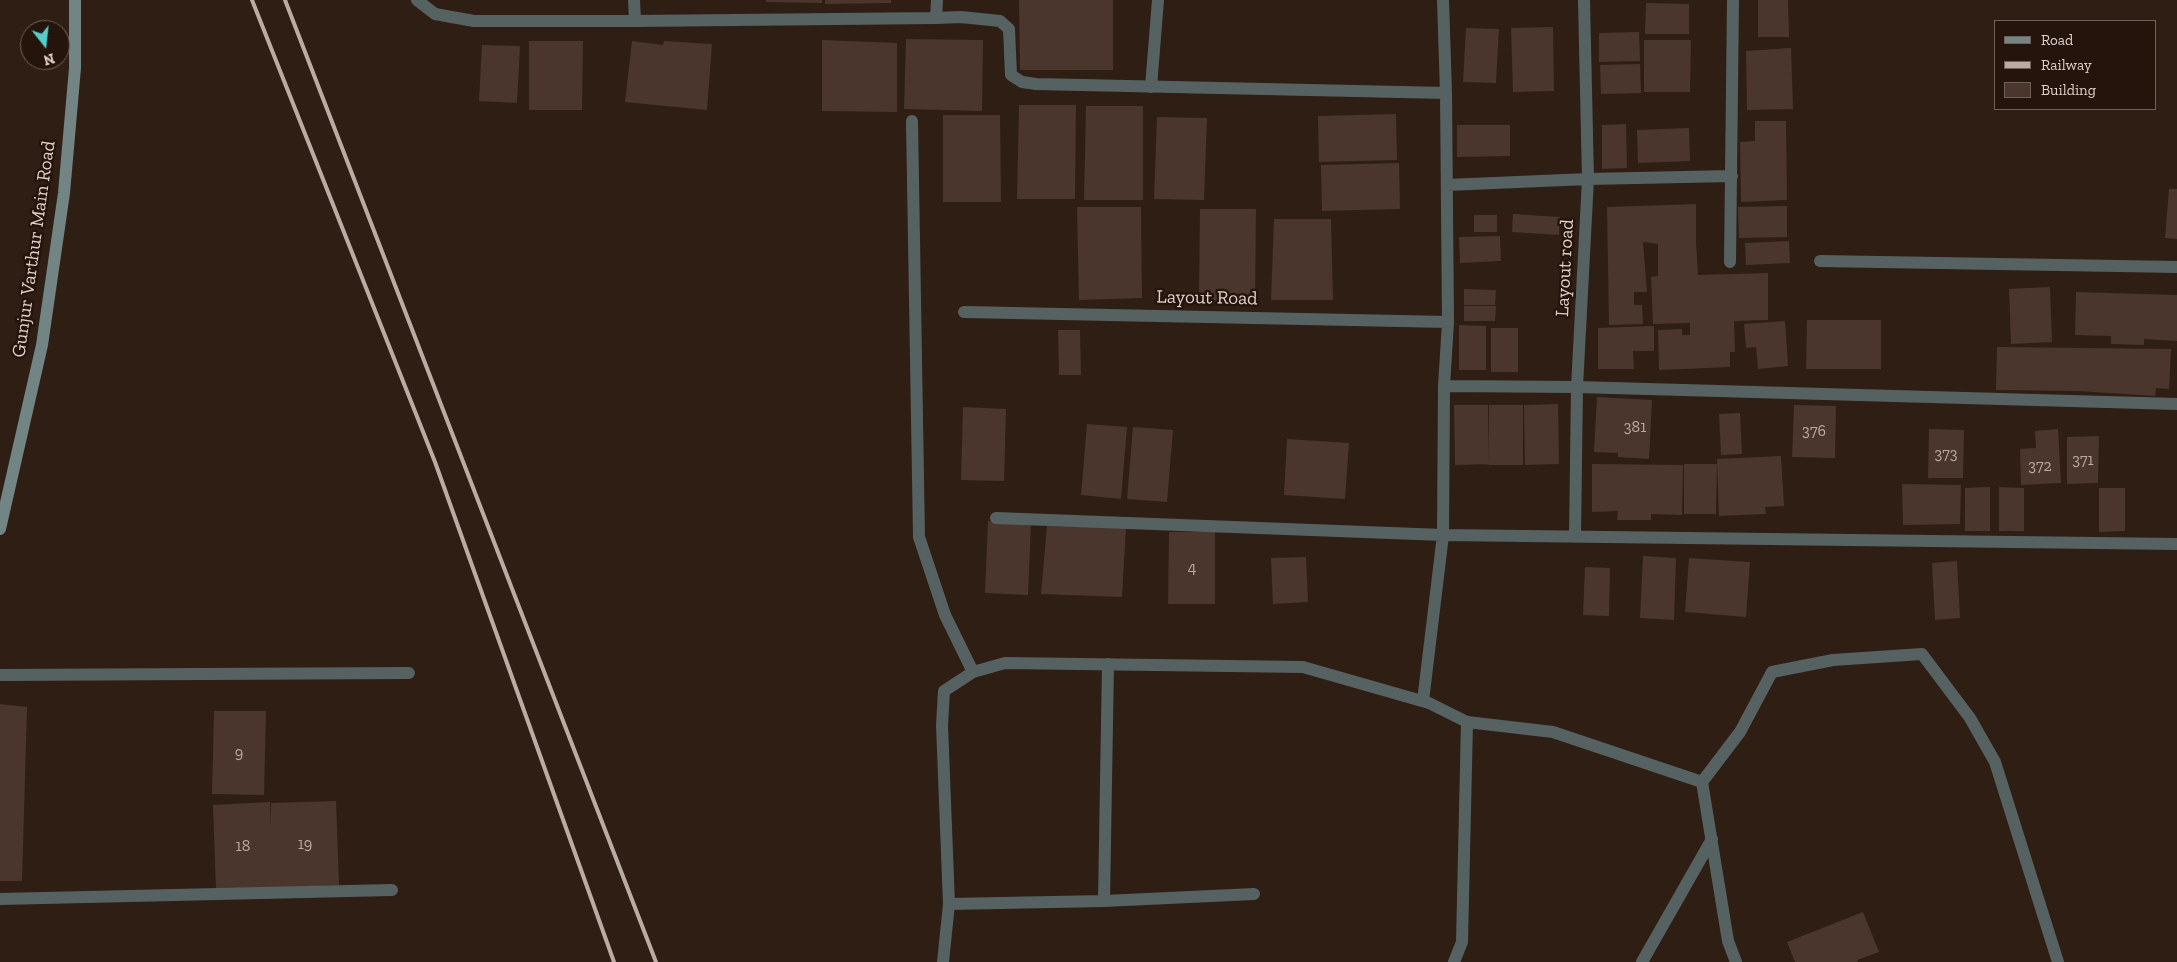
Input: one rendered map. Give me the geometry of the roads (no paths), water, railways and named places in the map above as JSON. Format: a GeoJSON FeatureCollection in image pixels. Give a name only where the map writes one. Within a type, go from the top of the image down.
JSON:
{"type":"FeatureCollection","features":[{"type":"Feature","properties":{"kind":"main road","name":"Gunjur Varthur Main Road"},"geometry":{"type":"LineString","coordinates":[[0,529],[42,345],[64,193],[75,68],[75,0]]}},
{"type":"Feature","properties":{"kind":"street"},"geometry":{"type":"LineString","coordinates":[[417,0],[435,14],[474,21],[961,17],[1000,21],[1009,30],[1011,75],[1022,82],[1151,87],[1446,93]]}},
{"type":"Feature","properties":{"kind":"street"},"geometry":{"type":"LineString","coordinates":[[634,0],[635,21]]}},
{"type":"Feature","properties":{"kind":"street"},"geometry":{"type":"LineString","coordinates":[[936,18],[937,0]]}},
{"type":"Feature","properties":{"kind":"street"},"geometry":{"type":"LineString","coordinates":[[1151,87],[1158,0]]}},
{"type":"Feature","properties":{"kind":"street"},"geometry":{"type":"LineString","coordinates":[[1423,701],[1443,535],[1444,386],[1448,322],[1446,93],[1443,0]]}},
{"type":"Feature","properties":{"kind":"street","name":"Layout road"},"geometry":{"type":"LineString","coordinates":[[1574,537],[1577,387],[1588,179],[1584,0]]}},
{"type":"Feature","properties":{"kind":"street"},"geometry":{"type":"LineString","coordinates":[[1730,262],[1732,0]]}},
{"type":"Feature","properties":{"kind":"street"},"geometry":{"type":"LineString","coordinates":[[912,121],[919,537],[945,615],[973,672]]}},
{"type":"Feature","properties":{"kind":"street"},"geometry":{"type":"LineString","coordinates":[[1447,185],[1588,179],[1732,176]]}},
{"type":"Feature","properties":{"kind":"street"},"geometry":{"type":"LineString","coordinates":[[1820,261],[2177,267]]}},
{"type":"Feature","properties":{"kind":"street","name":"Layout Road"},"geometry":{"type":"LineString","coordinates":[[964,312],[1448,322]]}},
{"type":"Feature","properties":{"kind":"street"},"geometry":{"type":"LineString","coordinates":[[1444,386],[1577,387],[2177,404]]}},
{"type":"Feature","properties":{"kind":"street"},"geometry":{"type":"LineString","coordinates":[[996,518],[1443,535],[2177,544]]}},
{"type":"Feature","properties":{"kind":"street"},"geometry":{"type":"LineString","coordinates":[[1736,962],[1728,941],[1702,782],[1740,732],[1772,672],[1833,660],[1922,654],[1970,718],[1995,762],[2058,962]]}},
{"type":"Feature","properties":{"kind":"street"},"geometry":{"type":"LineString","coordinates":[[943,962],[949,904],[942,725],[944,691],[973,672],[1005,663],[1303,667],[1423,701],[1467,722],[1553,732],[1702,782]]}},
{"type":"Feature","properties":{"kind":"street"},"geometry":{"type":"LineString","coordinates":[[1104,901],[1108,664]]}},
{"type":"Feature","properties":{"kind":"street"},"geometry":{"type":"LineString","coordinates":[[0,675],[409,673]]}},
{"type":"Feature","properties":{"kind":"street"},"geometry":{"type":"LineString","coordinates":[[1454,962],[1462,942],[1467,722]]}},
{"type":"Feature","properties":{"kind":"street"},"geometry":{"type":"LineString","coordinates":[[1642,962],[1712,839]]}},
{"type":"Feature","properties":{"kind":"street"},"geometry":{"type":"LineString","coordinates":[[0,899],[392,890]]}},
{"type":"Feature","properties":{"kind":"street"},"geometry":{"type":"LineString","coordinates":[[949,904],[1104,901],[1254,894]]}},
{"type":"Feature","properties":{"kind":"railway"},"geometry":{"type":"LineString","coordinates":[[252,0],[435,462],[614,962]]}},
{"type":"Feature","properties":{"kind":"railway"},"geometry":{"type":"LineString","coordinates":[[285,0],[656,962]]}}]}
